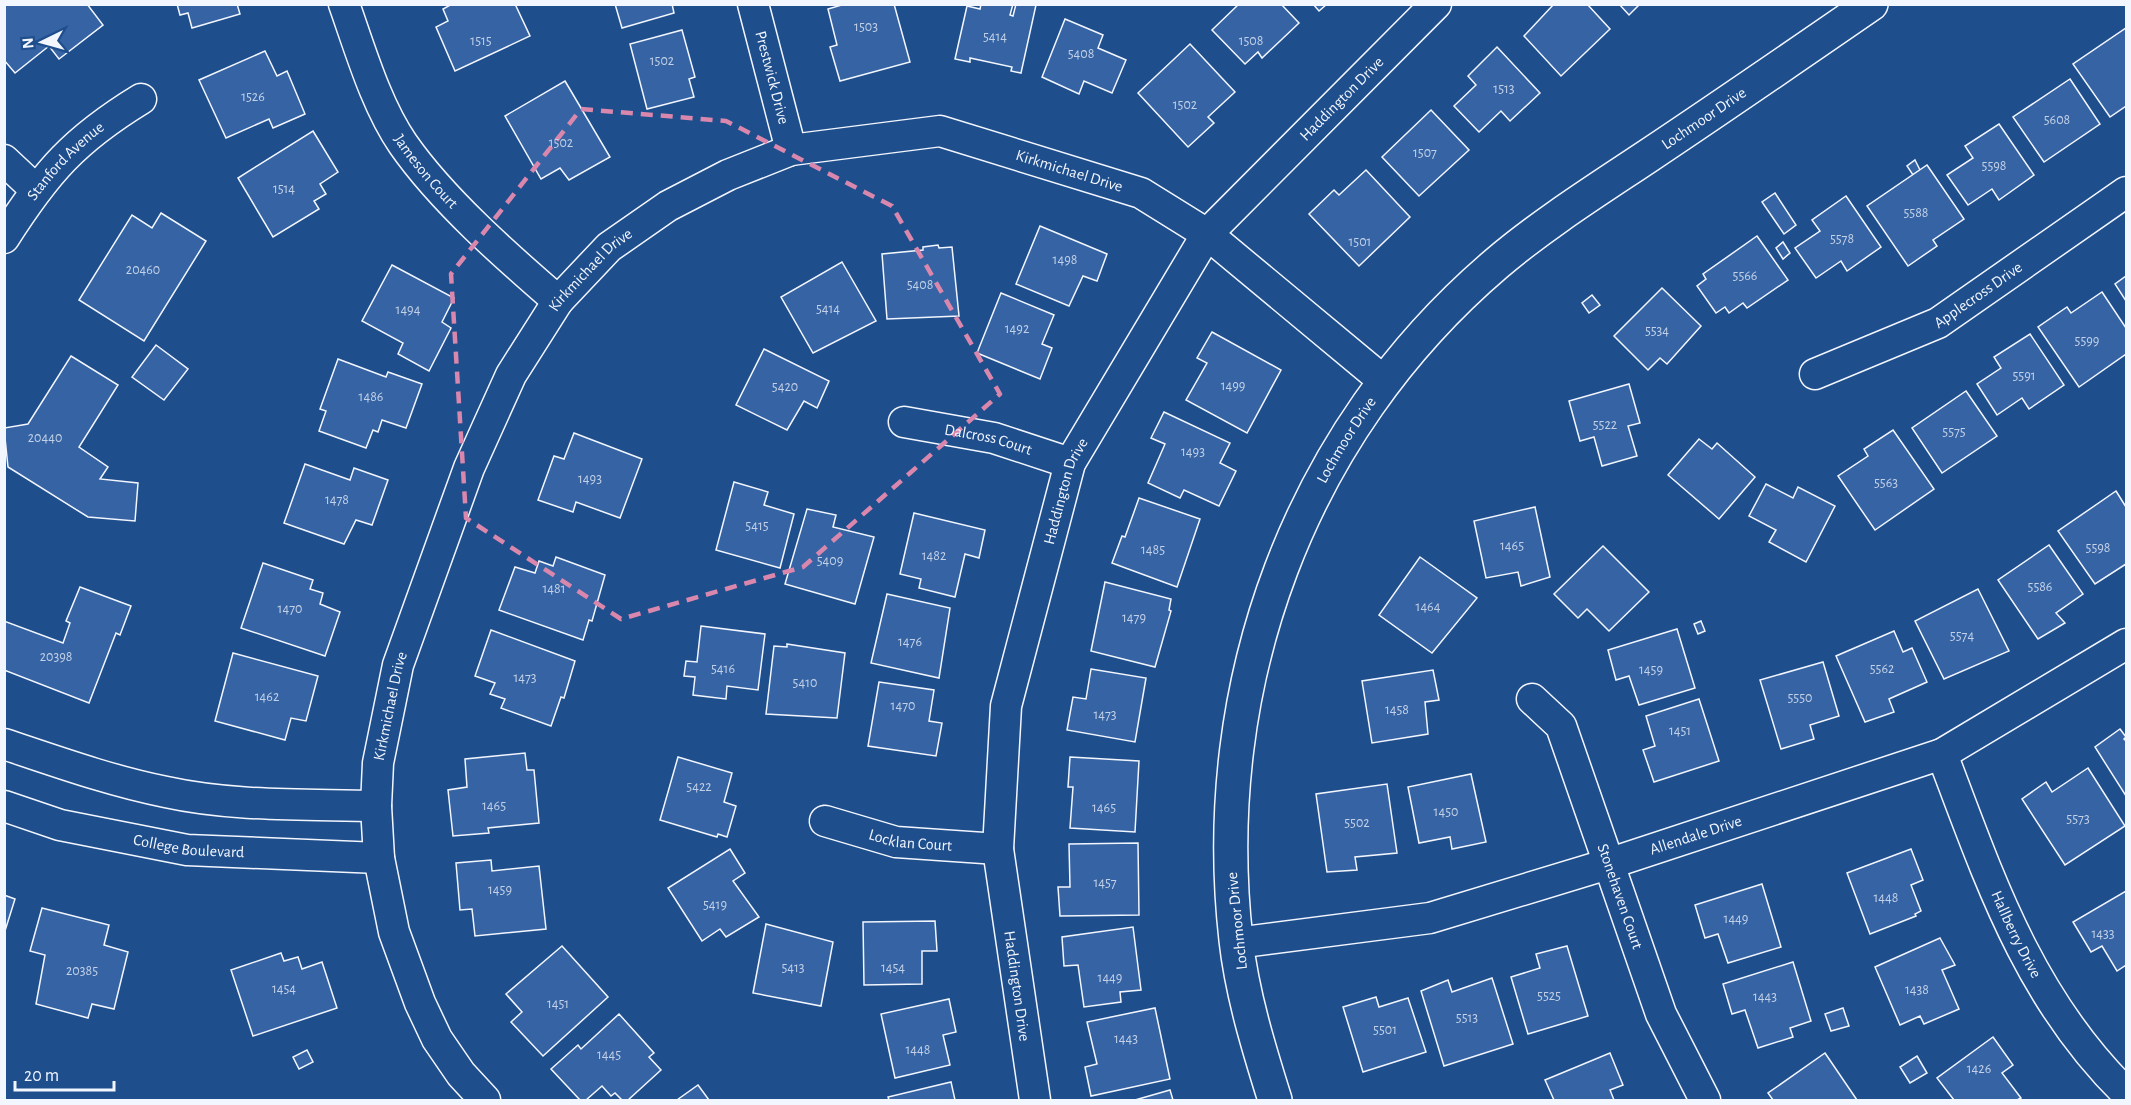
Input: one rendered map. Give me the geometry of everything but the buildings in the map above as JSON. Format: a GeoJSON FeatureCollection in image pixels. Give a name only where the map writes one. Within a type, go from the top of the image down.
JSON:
{"type":"FeatureCollection","features":[{"type":"Feature","properties":{"kind":"street","name":"Jameson Court"},"geometry":{"type":"LineString","coordinates":[[344,4],[379,95],[403,143],[473,222],[558,301]]}},
{"type":"Feature","properties":{"kind":"street","name":"Prestwick Drive"},"geometry":{"type":"LineString","coordinates":[[753,4],[791,150]]}},
{"type":"Feature","properties":{"kind":"street","name":"Haddington Drive"},"geometry":{"type":"LineString","coordinates":[[1035,1101],[998,849],[1006,706],[1070,463],[1207,234],[1436,4]]}},
{"type":"Feature","properties":{"kind":"street","name":"Lochmoor Drive"},"geometry":{"type":"LineString","coordinates":[[1275,1101],[1257,1041],[1236,943],[1231,876],[1233,772],[1259,630],[1280,566],[1310,497],[1385,381],[1439,319],[1496,263],[1597,190],[1871,4]]}},
{"type":"Feature","properties":{"kind":"street","name":"Stanford Avenue"},"geometry":{"type":"LineString","coordinates":[[4,238],[35,189],[76,144],[106,121],[141,99]]}},
{"type":"Feature","properties":{"kind":"street","name":"Kirkmichael Drive"},"geometry":{"type":"LineString","coordinates":[[484,1101],[461,1074],[437,1039],[420,1003],[394,932],[379,858],[376,806],[378,763],[398,665],[461,490],[511,375],[558,301],[609,247],[668,206],[728,175],[791,150],[940,131],[1142,193],[1207,234],[1385,381]]}},
{"type":"Feature","properties":{"kind":"street"},"geometry":{"type":"LineString","coordinates":[[4,160],[35,189]]}},
{"type":"Feature","properties":{"kind":"street","name":"Applecross Drive"},"geometry":{"type":"LineString","coordinates":[[1815,374],[1938,323],[2127,192]]}},
{"type":"Feature","properties":{"kind":"street","name":"Dalcross Court"},"geometry":{"type":"LineString","coordinates":[[904,422],[994,438],[1070,463]]}},
{"type":"Feature","properties":{"kind":"street","name":"Allendale Drive"},"geometry":{"type":"LineString","coordinates":[[1236,943],[1430,918],[1608,864],[1942,753],[2127,644]]}},
{"type":"Feature","properties":{"kind":"street","name":"Stonehaven Court"},"geometry":{"type":"LineString","coordinates":[[1532,699],[1561,726],[1661,1014],[1704,1101]]}},
{"type":"Feature","properties":{"kind":"street"},"geometry":{"type":"LineString","coordinates":[[4,744],[101,776],[167,793],[220,800],[376,806]]}},
{"type":"Feature","properties":{"kind":"street","name":"Hallberry Drive"},"geometry":{"type":"LineString","coordinates":[[1942,753],[1989,878],[2016,941],[2057,1008],[2096,1060],[2127,1093]]}},
{"type":"Feature","properties":{"kind":"street","name":"College Boulevard"},"geometry":{"type":"LineString","coordinates":[[4,806],[60,825],[187,850],[379,858]]}},
{"type":"Feature","properties":{"kind":"street","name":"Locklan Court"},"geometry":{"type":"LineString","coordinates":[[825,821],[896,842],[998,849]]}},
{"type":"Feature","properties":{"kind":"highlighted area"},"geometry":{"type":"Polygon","coordinates":[[[581,109],[726,121],[892,206],[1000,394],[803,567],[621,619],[466,518],[451,274],[581,109]]]}}]}
